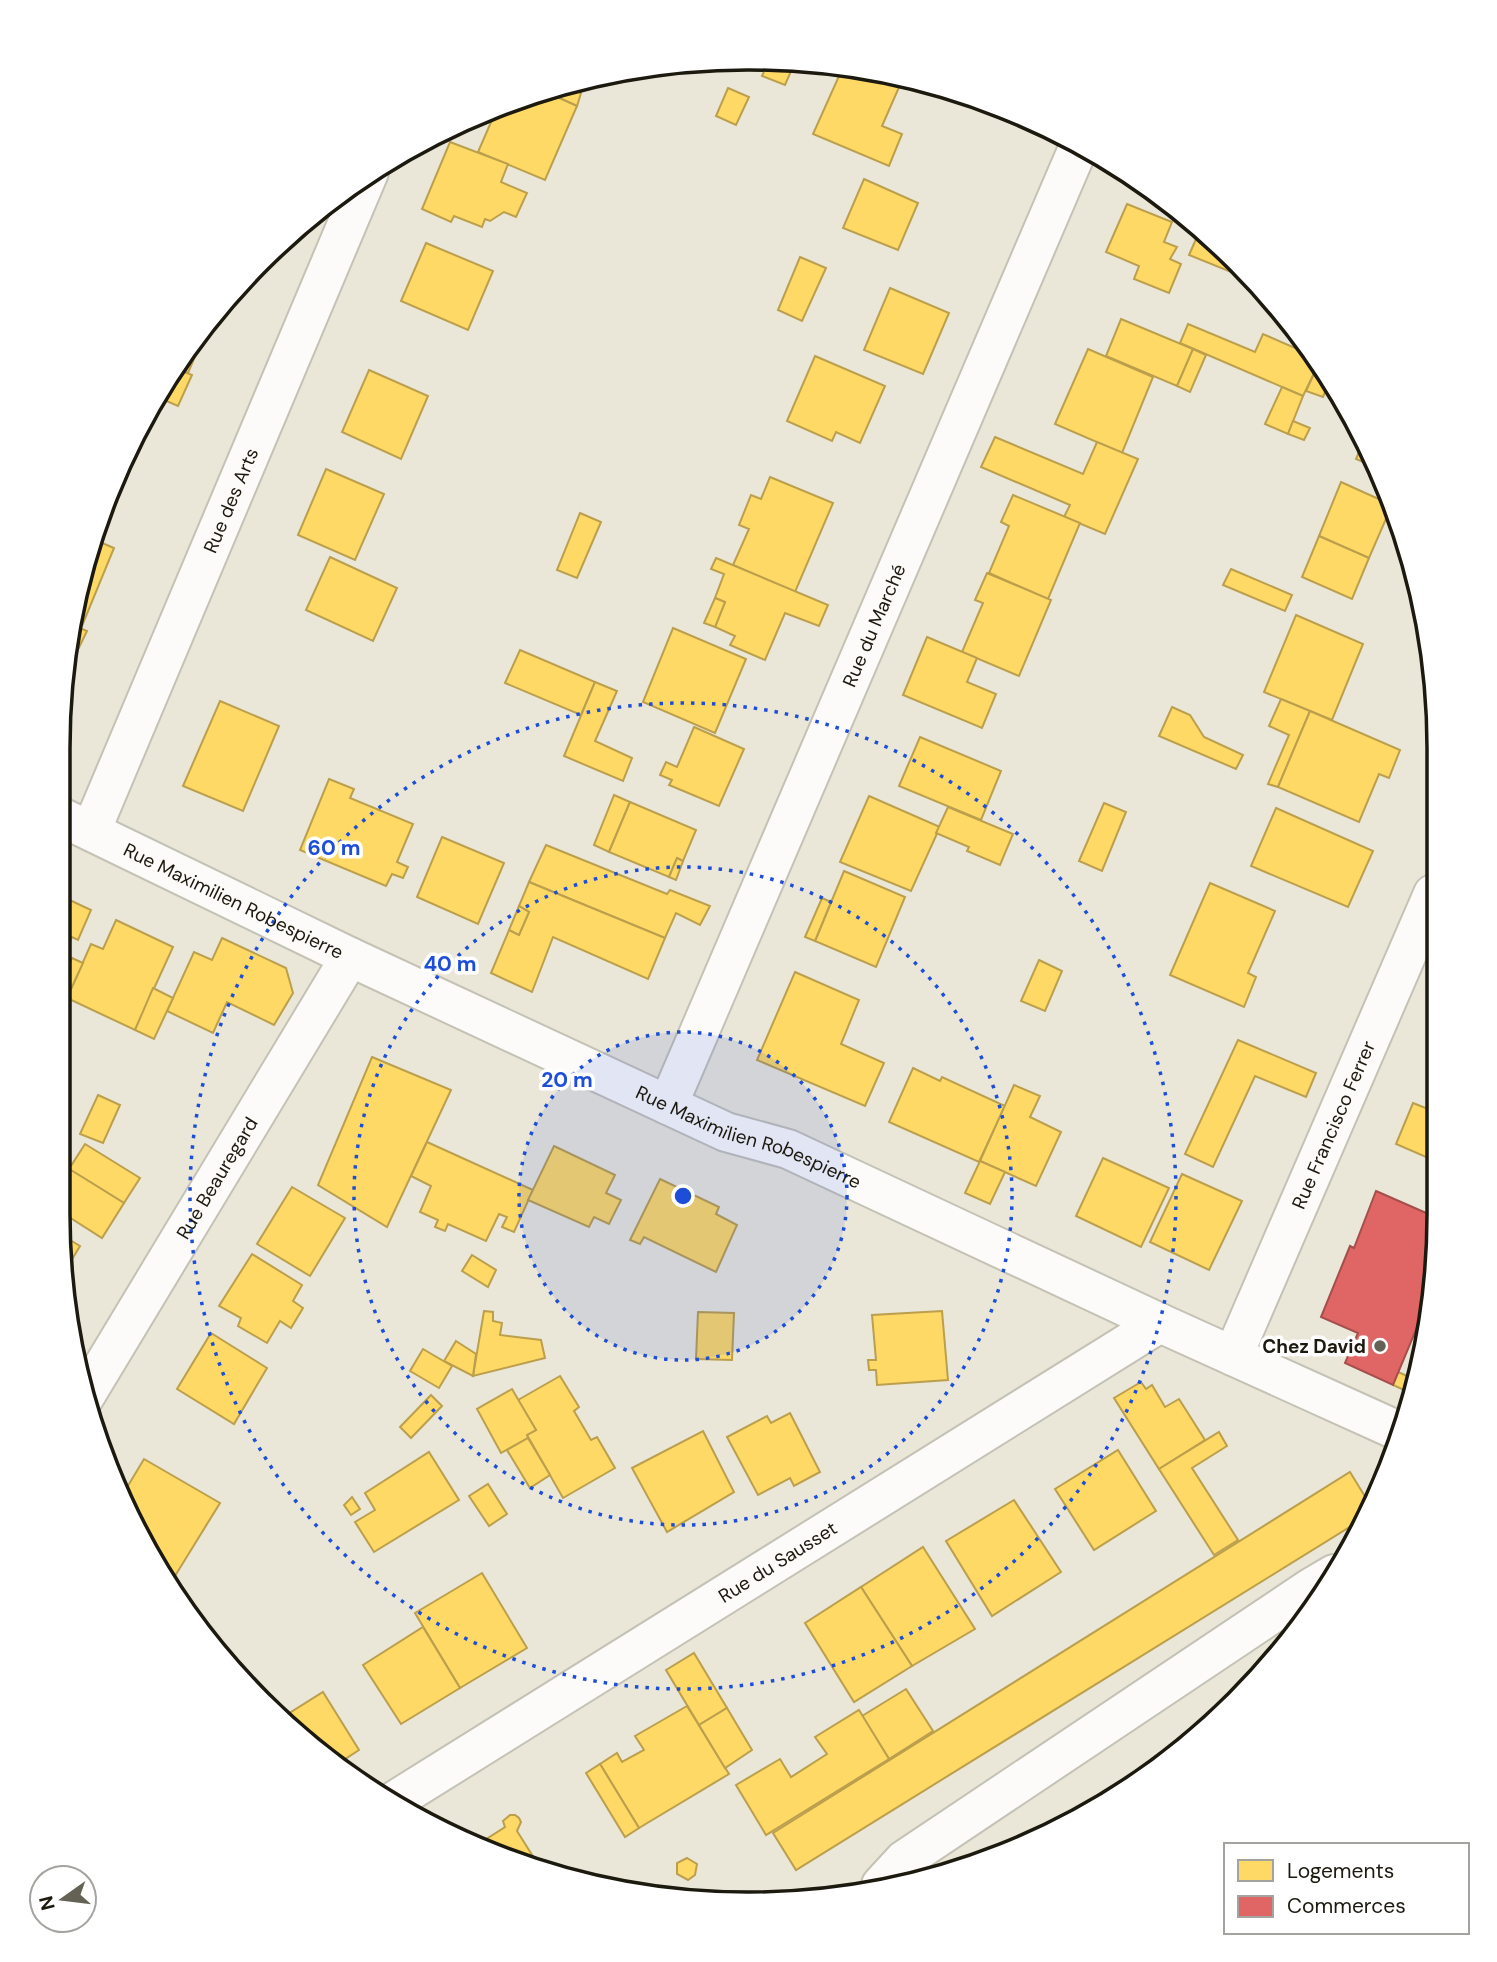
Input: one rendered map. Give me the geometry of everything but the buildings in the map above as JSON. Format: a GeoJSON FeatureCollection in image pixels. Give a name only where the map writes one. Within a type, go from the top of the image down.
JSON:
{"type":"FeatureCollection","features":[{"type":"Feature","properties":{"kind":"street","name":"Rue du Marché"},"geometry":{"type":"LineString","coordinates":[[668,1105],[1075,154]]}},
{"type":"Feature","properties":{"kind":"street","name":"Rue des Arts"},"geometry":{"type":"LineString","coordinates":[[75,823],[360,193]]}},
{"type":"Feature","properties":{"kind":"street","name":"Rue Maximilien Robespierre"},"geometry":{"type":"LineString","coordinates":[[75,823],[350,957],[726,1132],[788,1149],[1392,1428]]}},
{"type":"Feature","properties":{"kind":"street","name":"Rue Francisco Ferrer"},"geometry":{"type":"LineString","coordinates":[[1233,1356],[1427,908]]}},
{"type":"Feature","properties":{"kind":"street","name":"Rue Beauregard"},"geometry":{"type":"LineString","coordinates":[[92,1385],[350,957]]}},
{"type":"Feature","properties":{"kind":"street","name":"Rue du Sausset"},"geometry":{"type":"LineString","coordinates":[[401,1796],[1160,1323]]}},
{"type":"Feature","properties":{"kind":"street"},"geometry":{"type":"LineString","coordinates":[[888,1877],[904,1860],[1316,1585]]}},
{"type":"Feature","properties":{"kind":"place","name":"Chez David"},"geometry":{"type":"Point","coordinates":[1380,1346]}}]}
